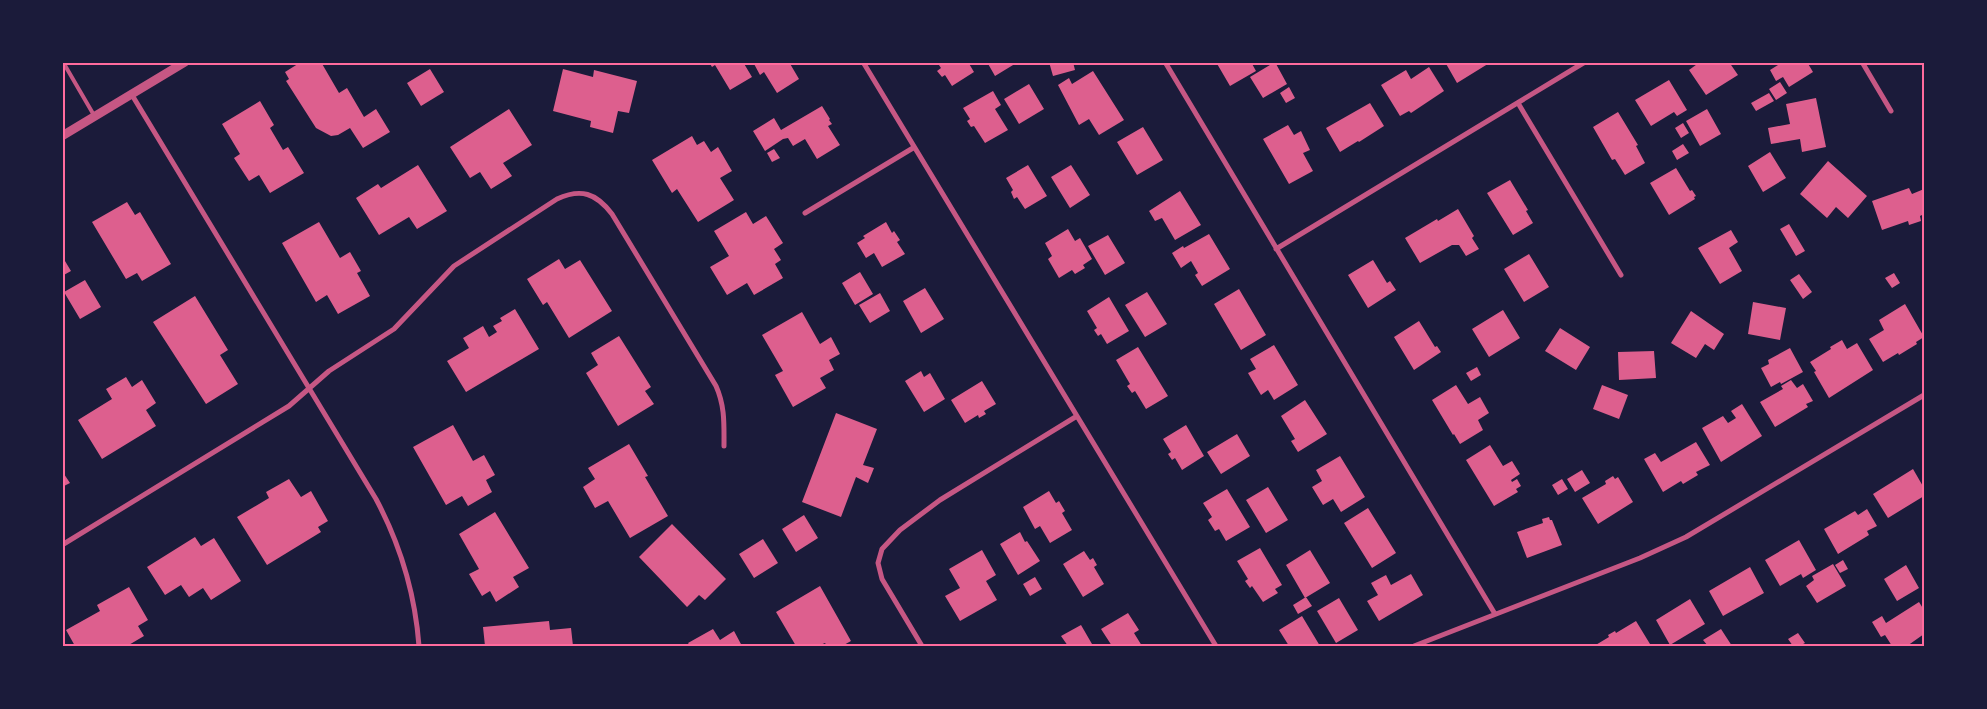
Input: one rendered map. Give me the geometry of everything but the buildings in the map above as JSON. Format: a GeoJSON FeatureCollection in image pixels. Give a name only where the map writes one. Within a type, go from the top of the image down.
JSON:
{"type":"FeatureCollection","features":[{"type":"Feature","properties":{"kind":"street"},"geometry":{"type":"LineString","coordinates":[[62,136],[185,62]]}},
{"type":"Feature","properties":{"kind":"street"},"geometry":{"type":"LineString","coordinates":[[863,62],[1216,646]]}},
{"type":"Feature","properties":{"kind":"street"},"geometry":{"type":"LineString","coordinates":[[1165,62],[1495,614]]}},
{"type":"Feature","properties":{"kind":"street"},"geometry":{"type":"LineString","coordinates":[[1276,249],[1585,62]]}},
{"type":"Feature","properties":{"kind":"street"},"geometry":{"type":"LineString","coordinates":[[1862,62],[1891,111]]}},
{"type":"Feature","properties":{"kind":"street"},"geometry":{"type":"LineString","coordinates":[[132,95],[376,499],[398,546],[413,596],[419,646]]}},
{"type":"Feature","properties":{"kind":"street"},"geometry":{"type":"LineString","coordinates":[[1518,103],[1621,275]]}},
{"type":"Feature","properties":{"kind":"street"},"geometry":{"type":"LineString","coordinates":[[805,213],[914,148]]}},
{"type":"Feature","properties":{"kind":"street"},"geometry":{"type":"LineString","coordinates":[[62,545],[289,406],[329,371],[394,329],[447,272],[461,261],[557,199],[576,192],[585,193],[605,204],[716,386],[722,399],[724,413],[724,446]]}},
{"type":"Feature","properties":{"kind":"street"},"geometry":{"type":"LineString","coordinates":[[1414,646],[1640,558],[1686,537],[1924,395]]}},
{"type":"Feature","properties":{"kind":"street"},"geometry":{"type":"LineString","coordinates":[[922,646],[882,579],[878,563],[879,556],[887,542],[920,514],[961,486],[1076,416]]}},
{"type":"Feature","properties":{"kind":"lane"},"geometry":{"type":"LineString","coordinates":[[63,62],[95,117]]}}]}
